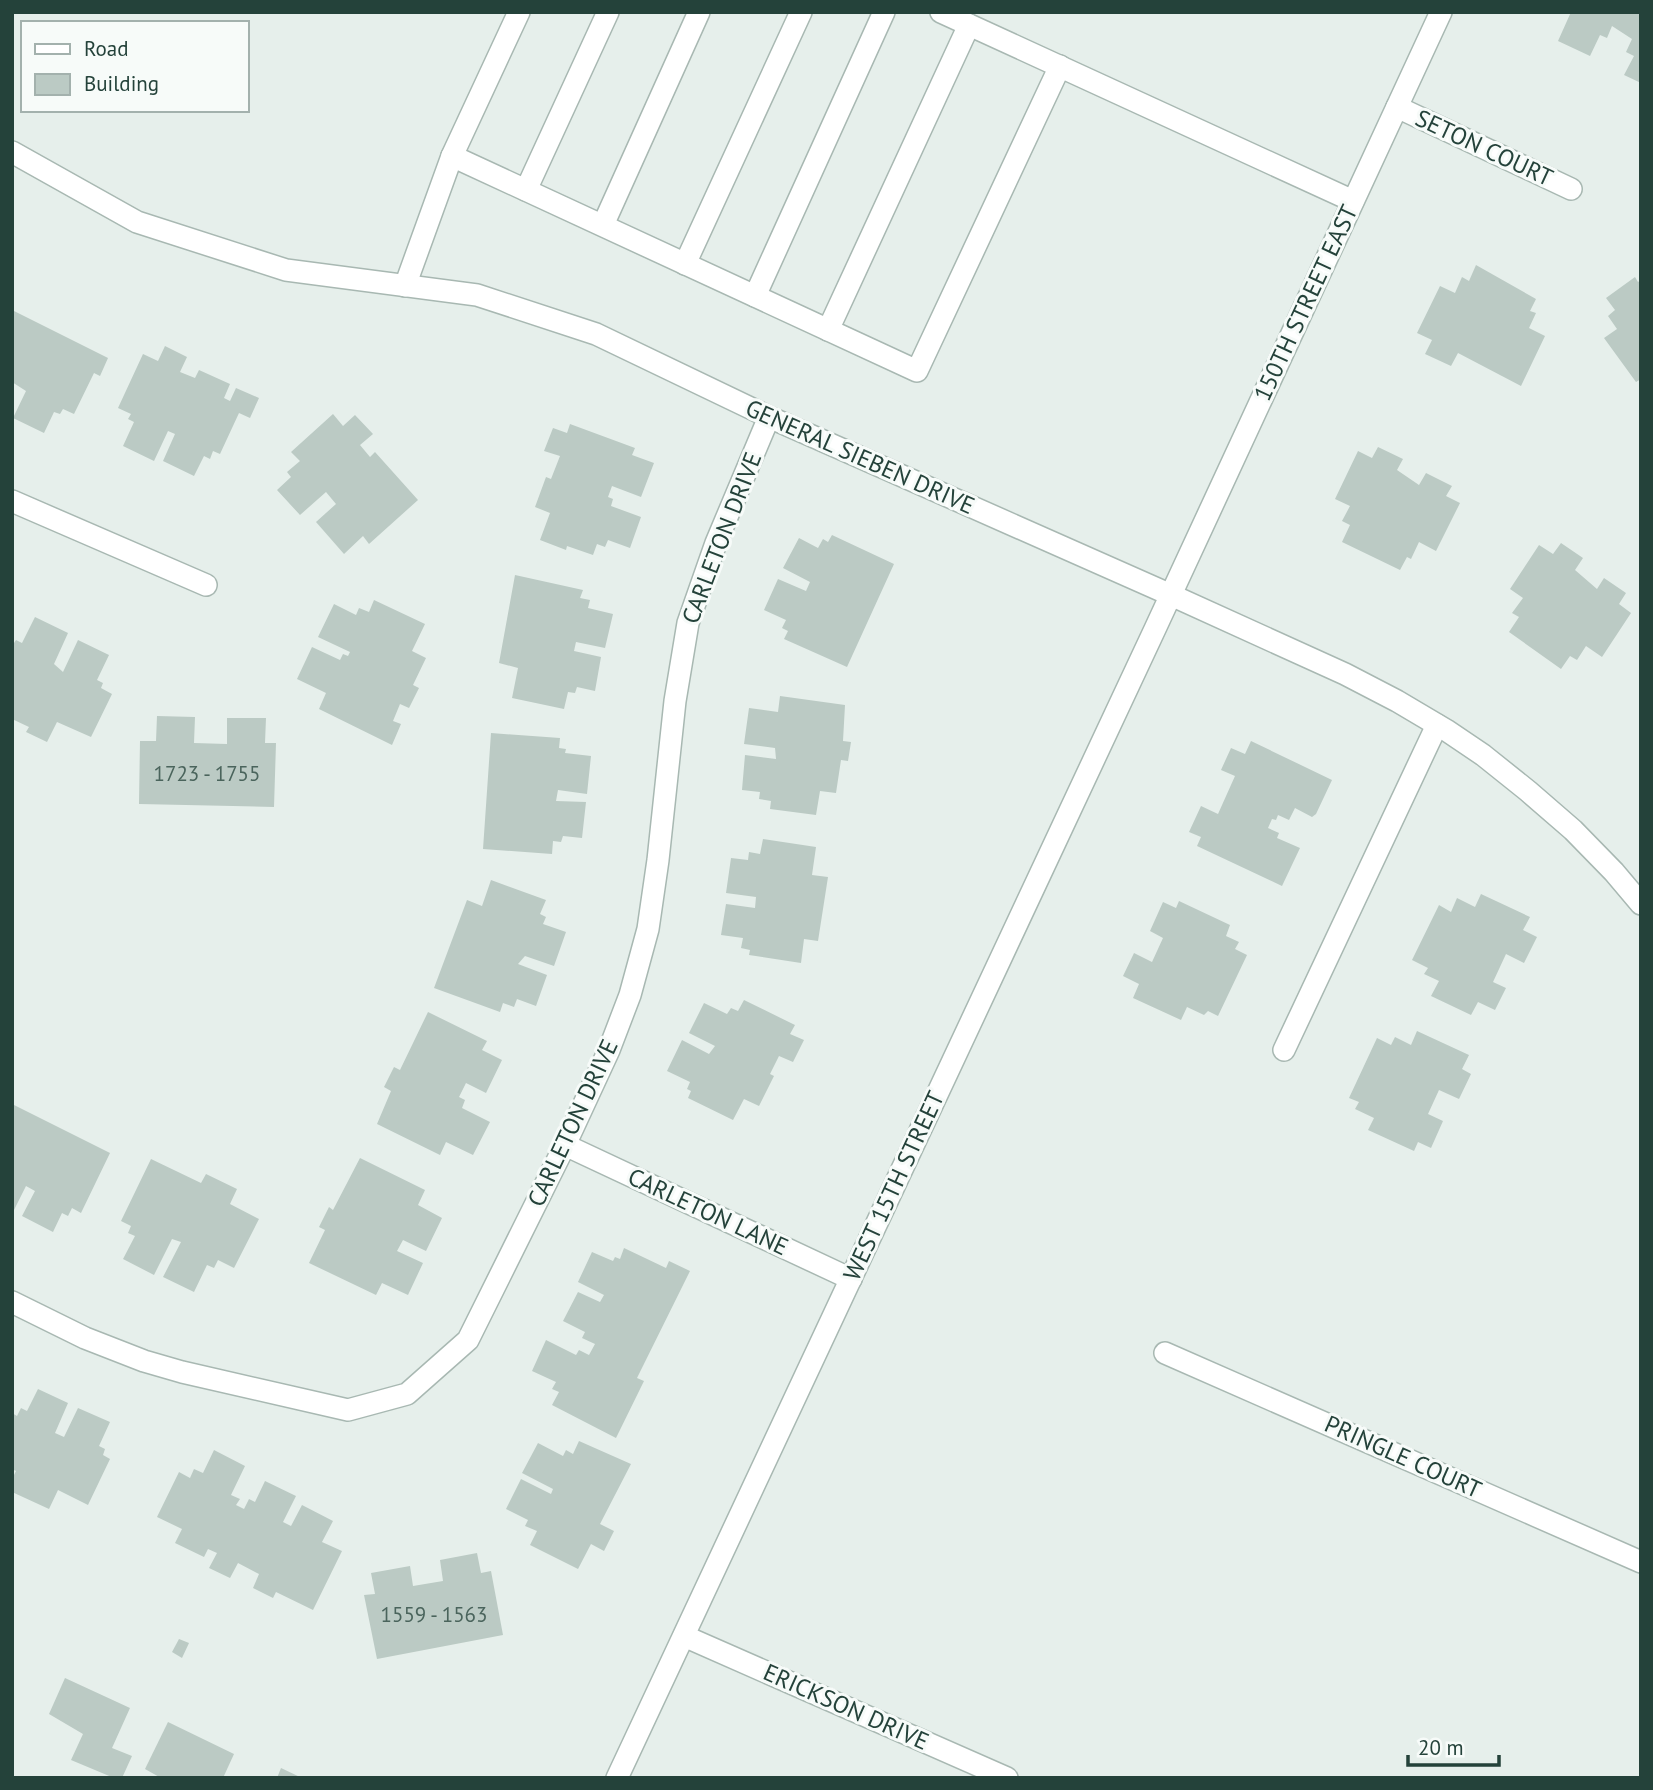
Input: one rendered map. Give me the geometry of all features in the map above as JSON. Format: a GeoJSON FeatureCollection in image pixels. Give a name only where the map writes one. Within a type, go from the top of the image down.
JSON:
{"type":"FeatureCollection","features":[{"type":"Feature","properties":{"kind":"street"},"geometry":{"type":"LineString","coordinates":[[405,286],[452,156],[519,12]]}},
{"type":"Feature","properties":{"kind":"street"},"geometry":{"type":"LineString","coordinates":[[526,190],[608,12]]}},
{"type":"Feature","properties":{"kind":"street"},"geometry":{"type":"LineString","coordinates":[[603,225],[699,12]]}},
{"type":"Feature","properties":{"kind":"street"},"geometry":{"type":"LineString","coordinates":[[685,264],[801,12]]}},
{"type":"Feature","properties":{"kind":"street"},"geometry":{"type":"LineString","coordinates":[[755,296],[884,12]]}},
{"type":"Feature","properties":{"kind":"street"},"geometry":{"type":"LineString","coordinates":[[941,12],[1353,201]]}},
{"type":"Feature","properties":{"kind":"street","name":"150TH STREET EAST"},"geometry":{"type":"LineString","coordinates":[[1171,595],[1441,12]]}},
{"type":"Feature","properties":{"kind":"street"},"geometry":{"type":"LineString","coordinates":[[828,330],[969,25]]}},
{"type":"Feature","properties":{"kind":"street"},"geometry":{"type":"LineString","coordinates":[[452,156],[916,371],[1060,66]]}},
{"type":"Feature","properties":{"kind":"street","name":"SETON COURT"},"geometry":{"type":"LineString","coordinates":[[1397,107],[1572,189]]}},
{"type":"Feature","properties":{"kind":"street","name":"GENERAL SIEBEN DRIVE"},"geometry":{"type":"LineString","coordinates":[[12,152],[137,222],[286,270],[477,295],[596,334],[769,417],[1345,674],[1397,701],[1483,755],[1564,822],[1614,872],[1641,904]]}},
{"type":"Feature","properties":{"kind":"street","name":"CARLETON DRIVE"},"geometry":{"type":"LineString","coordinates":[[12,1302],[114,1350],[144,1361],[348,1410],[407,1394],[468,1340],[565,1145],[630,995],[648,929],[675,701],[688,623],[716,543],[769,417]]}},
{"type":"Feature","properties":{"kind":"street"},"geometry":{"type":"LineString","coordinates":[[12,501],[206,584]]}},
{"type":"Feature","properties":{"kind":"street","name":"WEST 15TH STREET"},"geometry":{"type":"LineString","coordinates":[[617,1778],[1171,595]]}},
{"type":"Feature","properties":{"kind":"street"},"geometry":{"type":"LineString","coordinates":[[1284,1050],[1437,725]]}},
{"type":"Feature","properties":{"kind":"street","name":"CARLETON LANE"},"geometry":{"type":"LineString","coordinates":[[565,1145],[851,1279]]}},
{"type":"Feature","properties":{"kind":"street","name":"PRINGLE COURT"},"geometry":{"type":"LineString","coordinates":[[1166,1353],[1641,1562]]}},
{"type":"Feature","properties":{"kind":"street","name":"ERICKSON DRIVE"},"geometry":{"type":"LineString","coordinates":[[684,1636],[1007,1778]]}},
{"type":"Feature","properties":{"kind":"building"},"geometry":{"type":"Polygon","coordinates":[[[1571,12],[1641,12],[1641,83],[1624,75],[1634,56],[1626,52],[1632,39],[1612,26],[1607,38],[1600,35],[1590,56],[1558,41],[1571,12]]]}},
{"type":"Feature","properties":{"kind":"building"},"geometry":{"type":"Polygon","coordinates":[[[1476,265],[1536,299],[1530,311],[1536,313],[1529,328],[1545,336],[1521,386],[1458,353],[1451,366],[1425,354],[1432,340],[1417,333],[1440,286],[1455,293],[1462,277],[1469,281],[1476,265]]]}},
{"type":"Feature","properties":{"kind":"building"},"geometry":{"type":"Polygon","coordinates":[[[1635,277],[1638,282],[1641,280],[1641,379],[1636,382],[1604,338],[1617,329],[1608,316],[1615,310],[1606,298],[1635,277]]]}},
{"type":"Feature","properties":{"kind":"building"},"geometry":{"type":"Polygon","coordinates":[[[12,310],[108,358],[100,376],[94,373],[74,414],[63,409],[60,414],[54,412],[44,433],[13,418],[26,391],[12,382],[12,310]]]}},
{"type":"Feature","properties":{"kind":"building"},"geometry":{"type":"Polygon","coordinates":[[[165,346],[187,357],[180,372],[195,378],[199,370],[230,384],[224,398],[230,401],[236,388],[259,398],[250,418],[239,413],[220,454],[213,451],[210,459],[204,456],[194,476],[163,461],[175,434],[168,431],[154,461],[123,446],[134,422],[128,419],[131,414],[118,408],[143,354],[158,361],[165,346]]]}},
{"type":"Feature","properties":{"kind":"building"},"geometry":{"type":"Polygon","coordinates":[[[333,414],[343,426],[355,415],[373,434],[360,445],[370,457],[375,452],[418,500],[369,544],[363,536],[344,554],[316,522],[336,504],[326,492],[300,515],[277,490],[291,477],[287,472],[300,461],[291,452],[333,414]]]}},
{"type":"Feature","properties":{"kind":"building"},"geometry":{"type":"Polygon","coordinates":[[[570,424],[635,448],[632,455],[654,463],[641,497],[612,486],[608,497],[613,499],[611,506],[641,517],[630,548],[608,540],[605,547],[597,544],[593,555],[567,546],[566,550],[540,540],[550,513],[535,507],[546,477],[551,479],[560,456],[544,451],[553,428],[567,433],[570,424]]]}},
{"type":"Feature","properties":{"kind":"building"},"geometry":{"type":"Polygon","coordinates":[[[1378,447],[1403,459],[1397,470],[1419,485],[1426,473],[1452,486],[1446,496],[1460,503],[1436,551],[1419,542],[1411,559],[1407,557],[1400,570],[1342,542],[1350,525],[1342,521],[1350,506],[1335,499],[1358,451],[1372,458],[1378,447]]]}},
{"type":"Feature","properties":{"kind":"building"},"geometry":{"type":"Polygon","coordinates":[[[832,535],[894,564],[847,667],[784,639],[788,631],[782,628],[786,620],[764,610],[778,579],[806,591],[810,582],[783,568],[799,538],[818,548],[823,539],[828,542],[832,535]]]}},
{"type":"Feature","properties":{"kind":"building"},"geometry":{"type":"Polygon","coordinates":[[[1561,543],[1583,558],[1575,570],[1597,589],[1604,578],[1626,593],[1619,604],[1631,613],[1602,657],[1586,646],[1577,660],[1570,656],[1561,669],[1509,632],[1519,617],[1512,613],[1523,598],[1510,589],[1539,545],[1553,554],[1561,543]]]}},
{"type":"Feature","properties":{"kind":"building"},"geometry":{"type":"Polygon","coordinates":[[[515,575],[583,590],[580,598],[590,600],[588,608],[613,614],[605,648],[576,642],[574,651],[601,657],[595,691],[577,687],[575,693],[568,692],[564,709],[512,698],[518,668],[499,663],[515,575]]]}},
{"type":"Feature","properties":{"kind":"building"},"geometry":{"type":"Polygon","coordinates":[[[374,600],[425,624],[412,651],[426,658],[413,685],[419,688],[409,708],[400,704],[393,721],[401,724],[392,745],[319,709],[326,693],[297,679],[312,647],[340,660],[343,654],[348,656],[350,652],[318,637],[334,604],[356,615],[359,608],[369,612],[374,600]]]}},
{"type":"Feature","properties":{"kind":"building"},"geometry":{"type":"Polygon","coordinates":[[[35,617],[68,633],[54,664],[63,672],[78,640],[109,655],[97,680],[103,683],[101,688],[112,694],[91,737],[57,722],[47,742],[26,732],[29,727],[12,719],[12,646],[16,640],[22,643],[35,617]]]}},
{"type":"Feature","properties":{"kind":"building"},"geometry":{"type":"Polygon","coordinates":[[[780,696],[845,705],[843,741],[851,742],[848,761],[841,760],[836,793],[820,791],[816,815],[770,809],[771,801],[759,799],[760,792],[742,790],[745,755],[776,759],[775,748],[744,744],[749,708],[778,712],[780,696]]]}},
{"type":"Feature","properties":{"kind":"building"},"geometry":{"type":"Polygon","coordinates":[[[157,716],[195,717],[194,743],[227,744],[227,718],[266,718],[265,743],[276,743],[274,807],[139,804],[140,741],[156,741],[157,716]]]}},
{"type":"Feature","properties":{"kind":"building"},"geometry":{"type":"Polygon","coordinates":[[[491,733],[560,738],[559,748],[566,749],[565,753],[591,756],[587,794],[558,790],[556,801],[586,802],[582,838],[563,836],[561,842],[553,841],[552,854],[483,849],[491,733]]]}},
{"type":"Feature","properties":{"kind":"building"},"geometry":{"type":"Polygon","coordinates":[[[1251,741],[1332,780],[1312,817],[1295,808],[1289,820],[1278,815],[1276,820],[1272,819],[1268,828],[1279,833],[1277,838],[1300,848],[1282,886],[1197,846],[1201,837],[1189,832],[1201,806],[1218,814],[1235,776],[1221,770],[1231,748],[1245,754],[1251,741]]]}},
{"type":"Feature","properties":{"kind":"building"},"geometry":{"type":"Polygon","coordinates":[[[763,839],[816,847],[812,875],[828,877],[818,941],[804,939],[801,963],[749,955],[750,950],[741,948],[743,938],[721,935],[726,904],[755,908],[756,897],[726,893],[731,858],[748,860],[749,852],[760,854],[763,839]]]}},
{"type":"Feature","properties":{"kind":"building"},"geometry":{"type":"Polygon","coordinates":[[[491,880],[546,900],[540,914],[546,917],[543,924],[566,932],[554,966],[525,956],[518,964],[547,975],[536,1006],[517,999],[514,1007],[503,1003],[500,1012],[434,988],[467,900],[482,906],[491,880]]]}},
{"type":"Feature","properties":{"kind":"building"},"geometry":{"type":"Polygon","coordinates":[[[1481,894],[1530,917],[1523,930],[1537,937],[1524,963],[1506,954],[1493,982],[1506,988],[1495,1010],[1478,1002],[1471,1015],[1431,996],[1439,981],[1424,974],[1428,968],[1412,960],[1439,905],[1451,912],[1457,898],[1475,907],[1481,894]]]}},
{"type":"Feature","properties":{"kind":"building"},"geometry":{"type":"Polygon","coordinates":[[[1179,901],[1230,925],[1226,936],[1239,942],[1235,949],[1247,955],[1218,1016],[1208,1011],[1204,1015],[1187,1007],[1181,1020],[1133,998],[1139,984],[1123,976],[1134,953],[1152,962],[1163,938],[1150,931],[1163,902],[1176,908],[1179,901]]]}},
{"type":"Feature","properties":{"kind":"building"},"geometry":{"type":"Polygon","coordinates":[[[744,1000],[795,1025],[790,1034],[804,1040],[793,1062],[779,1056],[770,1074],[774,1076],[759,1106],[744,1099],[733,1120],[688,1098],[691,1091],[687,1089],[690,1082],[667,1071],[682,1040],[709,1054],[715,1046],[689,1033],[704,1003],[727,1014],[731,1008],[738,1011],[744,1000]]]}},
{"type":"Feature","properties":{"kind":"building"},"geometry":{"type":"Polygon","coordinates":[[[428,1012],[487,1041],[482,1050],[502,1060],[486,1093],[466,1083],[459,1097],[465,1100],[462,1108],[490,1122],[473,1155],[446,1142],[440,1155],[377,1124],[391,1091],[384,1087],[394,1067],[400,1070],[428,1012]]]}},
{"type":"Feature","properties":{"kind":"building"},"geometry":{"type":"Polygon","coordinates":[[[1417,1031],[1469,1055],[1462,1069],[1471,1074],[1459,1099],[1439,1090],[1428,1114],[1443,1121],[1431,1148],[1418,1142],[1414,1151],[1368,1130],[1374,1118],[1355,1109],[1359,1102],[1349,1098],[1377,1038],[1391,1045],[1395,1037],[1411,1045],[1417,1031]]]}},
{"type":"Feature","properties":{"kind":"building"},"geometry":{"type":"Polygon","coordinates":[[[12,1104],[110,1153],[81,1213],[72,1208],[68,1216],[62,1213],[53,1232],[22,1216],[35,1191],[26,1186],[12,1214],[12,1104]]]}},
{"type":"Feature","properties":{"kind":"building"},"geometry":{"type":"Polygon","coordinates":[[[360,1158],[425,1190],[418,1205],[442,1218],[426,1251],[403,1240],[397,1251],[423,1263],[408,1295],[382,1283],[376,1295],[309,1263],[325,1230],[319,1227],[329,1207],[333,1210],[360,1158]]]}},
{"type":"Feature","properties":{"kind":"building"},"geometry":{"type":"Polygon","coordinates":[[[151,1159],[201,1183],[206,1174],[237,1189],[230,1204],[259,1219],[234,1268],[218,1260],[214,1268],[207,1265],[194,1292],[163,1277],[181,1242],[172,1239],[154,1275],[123,1259],[135,1236],[128,1233],[131,1226],[121,1221],[151,1159]]]}},
{"type":"Feature","properties":{"kind":"building"},"geometry":{"type":"Polygon","coordinates":[[[624,1248],[666,1268],[669,1261],[690,1271],[637,1378],[644,1381],[616,1438],[552,1405],[559,1392],[552,1389],[556,1382],[532,1371],[546,1340],[576,1355],[579,1350],[589,1355],[595,1344],[582,1338],[585,1332],[563,1321],[578,1292],[600,1302],[604,1295],[578,1282],[592,1252],[613,1261],[615,1257],[620,1259],[624,1248]]]}},
{"type":"Feature","properties":{"kind":"building"},"geometry":{"type":"Polygon","coordinates":[[[38,1389],[68,1403],[55,1433],[64,1437],[78,1408],[110,1422],[99,1446],[105,1449],[103,1455],[110,1459],[88,1505],[58,1490],[49,1509],[12,1492],[12,1479],[16,1471],[12,1469],[12,1413],[17,1416],[21,1408],[27,1411],[38,1389]]]}},
{"type":"Feature","properties":{"kind":"building"},"geometry":{"type":"Polygon","coordinates":[[[579,1441],[631,1464],[600,1524],[614,1531],[604,1551],[591,1544],[578,1569],[530,1545],[537,1531],[525,1526],[528,1520],[506,1509],[521,1479],[551,1494],[553,1489],[522,1473],[538,1443],[563,1456],[566,1450],[573,1454],[579,1441]]]}},
{"type":"Feature","properties":{"kind":"building"},"geometry":{"type":"Polygon","coordinates":[[[214,1450],[245,1466],[231,1495],[240,1499],[236,1505],[244,1509],[249,1499],[255,1502],[265,1481],[296,1496],[283,1522],[291,1526],[302,1505],[333,1521],[322,1542],[342,1551],[313,1610],[276,1592],[273,1598],[253,1588],[259,1574],[238,1563],[230,1578],[209,1568],[217,1553],[208,1549],[204,1557],[175,1543],[182,1529],[157,1517],[179,1472],[190,1478],[194,1469],[203,1473],[214,1450]]]}},
{"type":"Feature","properties":{"kind":"building"},"geometry":{"type":"Polygon","coordinates":[[[477,1553],[481,1573],[491,1571],[503,1635],[377,1659],[364,1595],[375,1594],[371,1573],[410,1566],[413,1586],[443,1581],[440,1560],[477,1553]]]}},
{"type":"Feature","properties":{"kind":"building"},"geometry":{"type":"Polygon","coordinates":[[[179,1639],[189,1643],[182,1658],[172,1652],[179,1639]]]}},
{"type":"Feature","properties":{"kind":"building"},"geometry":{"type":"Polygon","coordinates":[[[65,1678],[130,1708],[112,1748],[132,1756],[122,1778],[114,1778],[71,1760],[83,1734],[49,1714],[65,1678]]]}},
{"type":"Feature","properties":{"kind":"building"},"geometry":{"type":"Polygon","coordinates":[[[168,1722],[234,1754],[223,1778],[161,1778],[145,1769],[168,1722]]]}},
{"type":"Feature","properties":{"kind":"building"},"geometry":{"type":"Polygon","coordinates":[[[281,1768],[302,1778],[277,1778],[281,1768]]]}}]}
